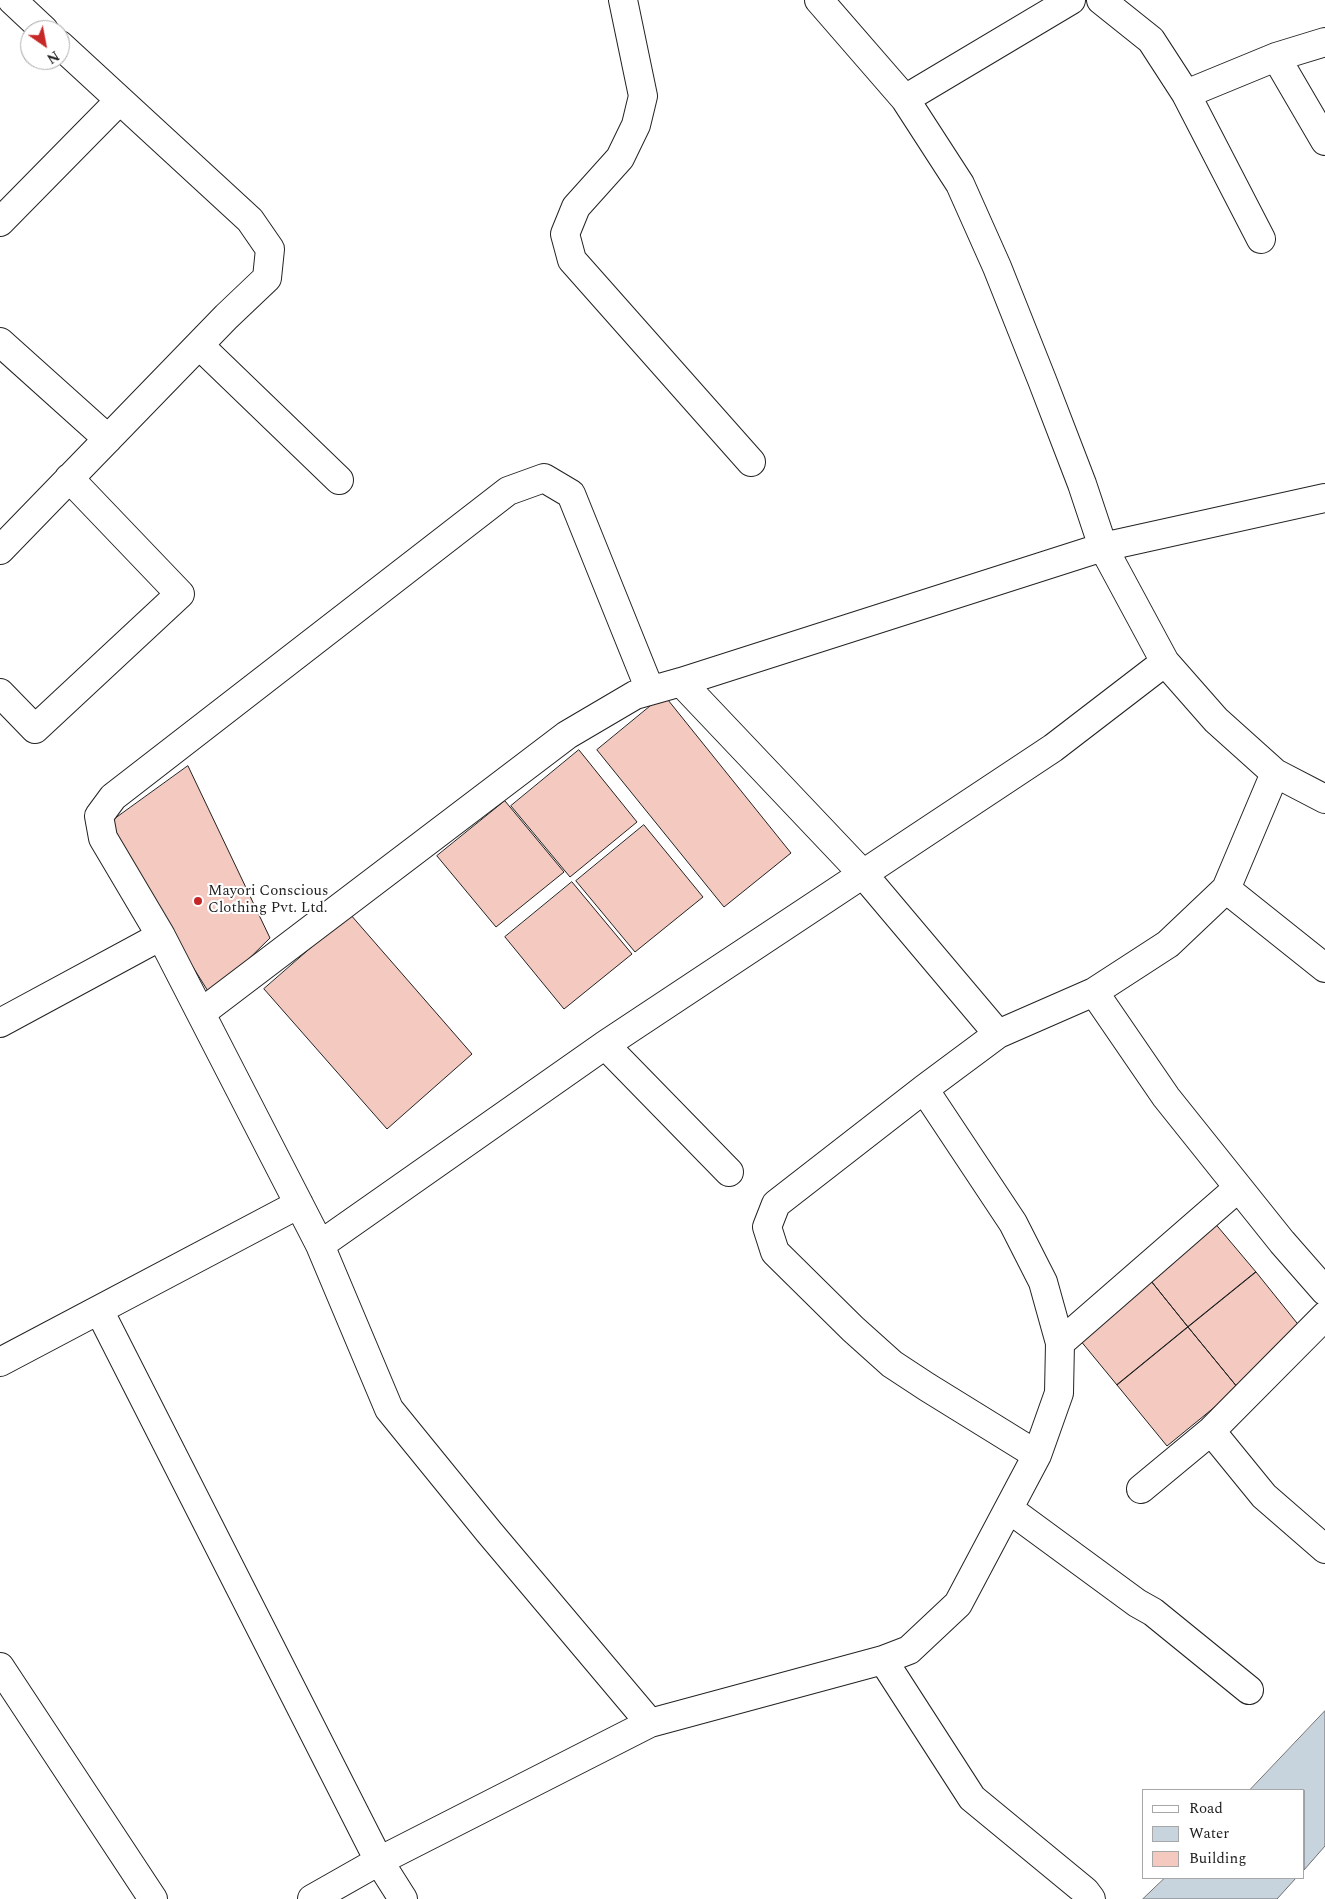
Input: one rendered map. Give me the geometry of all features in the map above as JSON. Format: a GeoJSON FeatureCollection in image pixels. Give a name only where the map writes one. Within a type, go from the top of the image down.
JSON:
{"type":"FeatureCollection","features":[{"type":"Feature","properties":{"kind":"street"},"geometry":{"type":"LineString","coordinates":[[12,0],[33,20]]}},
{"type":"Feature","properties":{"kind":"street"},"geometry":{"type":"LineString","coordinates":[[623,0],[642,96],[636,126],[620,158],[576,207],[564,234],[572,260],[751,462]]}},
{"type":"Feature","properties":{"kind":"street"},"geometry":{"type":"LineString","coordinates":[[819,0],[905,98],[960,184],[997,266],[1082,484],[1103,547],[1165,662],[1216,720],[1275,773],[1325,798]]}},
{"type":"Feature","properties":{"kind":"street"},"geometry":{"type":"LineString","coordinates":[[905,98],[1071,0]]}},
{"type":"Feature","properties":{"kind":"street"},"geometry":{"type":"LineString","coordinates":[[1101,0],[1151,40],[1186,94],[1260,239]]}},
{"type":"Feature","properties":{"kind":"street"},"geometry":{"type":"LineString","coordinates":[[1186,94],[1276,57],[1325,42]]}},
{"type":"Feature","properties":{"kind":"street"},"geometry":{"type":"LineString","coordinates":[[0,550],[199,345],[267,278],[270,249],[250,220],[70,54]]}},
{"type":"Feature","properties":{"kind":"street"},"geometry":{"type":"LineString","coordinates":[[1276,57],[1325,141]]}},
{"type":"Feature","properties":{"kind":"street"},"geometry":{"type":"LineString","coordinates":[[0,222],[119,101]]}},
{"type":"Feature","properties":{"kind":"street"},"geometry":{"type":"LineString","coordinates":[[0,342],[108,439]]}},
{"type":"Feature","properties":{"kind":"street"},"geometry":{"type":"LineString","coordinates":[[199,345],[339,480]]}},
{"type":"Feature","properties":{"kind":"street"},"geometry":{"type":"LineString","coordinates":[[0,693],[36,729],[180,594],[69,478]]}},
{"type":"Feature","properties":{"kind":"street"},"geometry":{"type":"LineString","coordinates":[[650,690],[571,494],[544,478],[508,491],[113,796],[99,816],[103,838],[161,936],[320,1245],[389,1409],[650,1724]]}},
{"type":"Feature","properties":{"kind":"street"},"geometry":{"type":"LineString","coordinates":[[201,1013],[567,735],[635,695],[1103,547],[1325,498]]}},
{"type":"Feature","properties":{"kind":"street"},"geometry":{"type":"LineString","coordinates":[[320,1245],[605,1044],[1053,748],[1165,662]]}},
{"type":"Feature","properties":{"kind":"street"},"geometry":{"type":"LineString","coordinates":[[681,682],[863,874],[998,1034]]}},
{"type":"Feature","properties":{"kind":"street"},"geometry":{"type":"LineString","coordinates":[[1037,1455],[892,1364],[853,1329],[775,1252],[767,1227],[776,1204],[998,1034],[1094,992],[1168,944],[1226,889],[1275,773]]}},
{"type":"Feature","properties":{"kind":"street"},"geometry":{"type":"LineString","coordinates":[[1226,889],[1325,968]]}},
{"type":"Feature","properties":{"kind":"street"},"geometry":{"type":"LineString","coordinates":[[0,1024],[161,936]]}},
{"type":"Feature","properties":{"kind":"street"},"geometry":{"type":"LineString","coordinates":[[1094,992],[1166,1097],[1238,1188],[1325,1291]]}},
{"type":"Feature","properties":{"kind":"street"},"geometry":{"type":"LineString","coordinates":[[605,1044],[729,1172]]}},
{"type":"Feature","properties":{"kind":"street"},"geometry":{"type":"LineString","coordinates":[[312,1899],[378,1861],[650,1724],[883,1660],[909,1650],[958,1604],[1037,1455],[1059,1393],[1060,1343],[1043,1282],[1013,1223],[924,1089]]}},
{"type":"Feature","properties":{"kind":"street"},"geometry":{"type":"LineString","coordinates":[[1060,1343],[1238,1188]]}},
{"type":"Feature","properties":{"kind":"street"},"geometry":{"type":"LineString","coordinates":[[0,1362],[299,1204]]}},
{"type":"Feature","properties":{"kind":"street"},"geometry":{"type":"LineString","coordinates":[[99,1310],[378,1861],[403,1899]]}},
{"type":"Feature","properties":{"kind":"street"},"geometry":{"type":"LineString","coordinates":[[1141,1489],[1211,1431],[1325,1316]]}},
{"type":"Feature","properties":{"kind":"street"},"geometry":{"type":"LineString","coordinates":[[1211,1431],[1264,1496],[1325,1549]]}},
{"type":"Feature","properties":{"kind":"street"},"geometry":{"type":"LineString","coordinates":[[1009,1510],[1152,1612],[1249,1690]]}},
{"type":"Feature","properties":{"kind":"street"},"geometry":{"type":"LineString","coordinates":[[883,1660],[972,1798],[1085,1896]]}},
{"type":"Feature","properties":{"kind":"street"},"geometry":{"type":"LineString","coordinates":[[0,1667],[153,1899]]}},
{"type":"Feature","properties":{"kind":"water"},"geometry":{"type":"Polygon","coordinates":[[[1325,1711],[1325,1846],[1305,1869],[1305,1789],[1251,1789],[1325,1711]]]}},
{"type":"Feature","properties":{"kind":"water"},"geometry":{"type":"Polygon","coordinates":[[[1164,1879],[1295,1879],[1277,1899],[1143,1899],[1164,1879]]]}},
{"type":"Feature","properties":{"kind":"building"},"geometry":{"type":"Polygon","coordinates":[[[664,695],[791,853],[724,907],[597,750],[664,695]]]}},
{"type":"Feature","properties":{"kind":"building"},"geometry":{"type":"Polygon","coordinates":[[[579,750],[637,822],[570,877],[511,806],[579,750]]]}},
{"type":"Feature","properties":{"kind":"building"},"geometry":{"type":"Polygon","coordinates":[[[188,766],[270,938],[211,996],[105,826],[188,766]]]}},
{"type":"Feature","properties":{"kind":"building"},"geometry":{"type":"Polygon","coordinates":[[[505,801],[564,872],[496,927],[437,856],[505,801]]]}},
{"type":"Feature","properties":{"kind":"building"},"geometry":{"type":"Polygon","coordinates":[[[644,825],[703,897],[635,952],[576,881],[644,825]]]}},
{"type":"Feature","properties":{"kind":"building"},"geometry":{"type":"Polygon","coordinates":[[[572,882],[632,954],[564,1009],[505,937],[572,882]]]}},
{"type":"Feature","properties":{"kind":"building"},"geometry":{"type":"Polygon","coordinates":[[[350,914],[472,1054],[387,1129],[264,989],[350,914]]]}},
{"type":"Feature","properties":{"kind":"building"},"geometry":{"type":"Polygon","coordinates":[[[1213,1221],[1256,1272],[1188,1327],[1147,1276],[1213,1221]]]}},
{"type":"Feature","properties":{"kind":"building"},"geometry":{"type":"Polygon","coordinates":[[[1256,1272],[1305,1333],[1238,1388],[1188,1327],[1256,1272]]]}},
{"type":"Feature","properties":{"kind":"building"},"geometry":{"type":"Polygon","coordinates":[[[1147,1276],[1188,1327],[1117,1385],[1075,1334],[1147,1276]]]}},
{"type":"Feature","properties":{"kind":"building"},"geometry":{"type":"Polygon","coordinates":[[[1188,1327],[1238,1388],[1167,1446],[1117,1385],[1188,1327]]]}},
{"type":"Feature","properties":{"kind":"place","name":"Mayori Conscious Clothing Pvt. Ltd."},"geometry":{"type":"Point","coordinates":[198,901]}}]}
